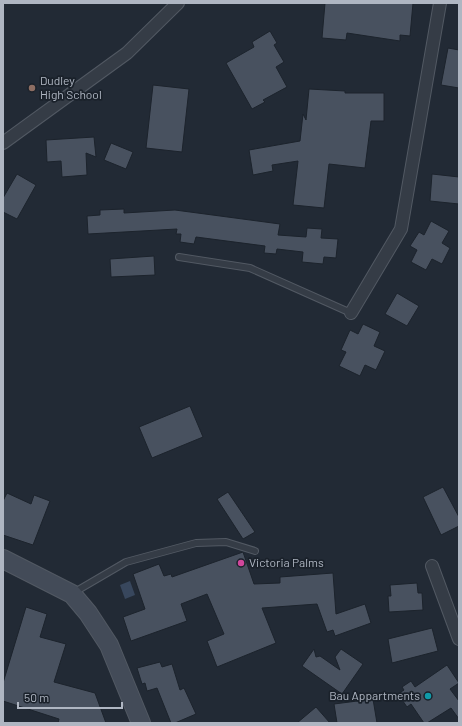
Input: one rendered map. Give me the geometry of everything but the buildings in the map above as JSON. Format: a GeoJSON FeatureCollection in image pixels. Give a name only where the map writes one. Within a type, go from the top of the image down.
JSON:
{"type":"FeatureCollection","features":[{"type":"Feature","properties":{"kind":"main road"},"geometry":{"type":"LineString","coordinates":[[3,559],[72,594],[88,613],[109,645],[141,723]]}},
{"type":"Feature","properties":{"kind":"street"},"geometry":{"type":"LineString","coordinates":[[3,144],[127,53],[178,3]]}},
{"type":"Feature","properties":{"kind":"street"},"geometry":{"type":"LineString","coordinates":[[351,312],[401,229],[440,3]]}},
{"type":"Feature","properties":{"kind":"street"},"geometry":{"type":"LineString","coordinates":[[432,566],[459,639]]}},
{"type":"Feature","properties":{"kind":"lane"},"geometry":{"type":"LineString","coordinates":[[179,257],[250,268],[351,312]]}},
{"type":"Feature","properties":{"kind":"lane"},"geometry":{"type":"LineString","coordinates":[[72,594],[126,562],[196,543],[226,542],[255,551]]}},
{"type":"Feature","properties":{"kind":"water"},"geometry":{"type":"Polygon","coordinates":[[[130,581],[135,595],[125,599],[120,585],[130,581]]]}},
{"type":"Feature","properties":{"kind":"place","name":"Dudley High School"},"geometry":{"type":"Point","coordinates":[32,88]}},
{"type":"Feature","properties":{"kind":"place","name":"Victoria Palms"},"geometry":{"type":"Point","coordinates":[241,563]}},
{"type":"Feature","properties":{"kind":"place","name":"Bau Appartments"},"geometry":{"type":"Point","coordinates":[428,696]}}]}
